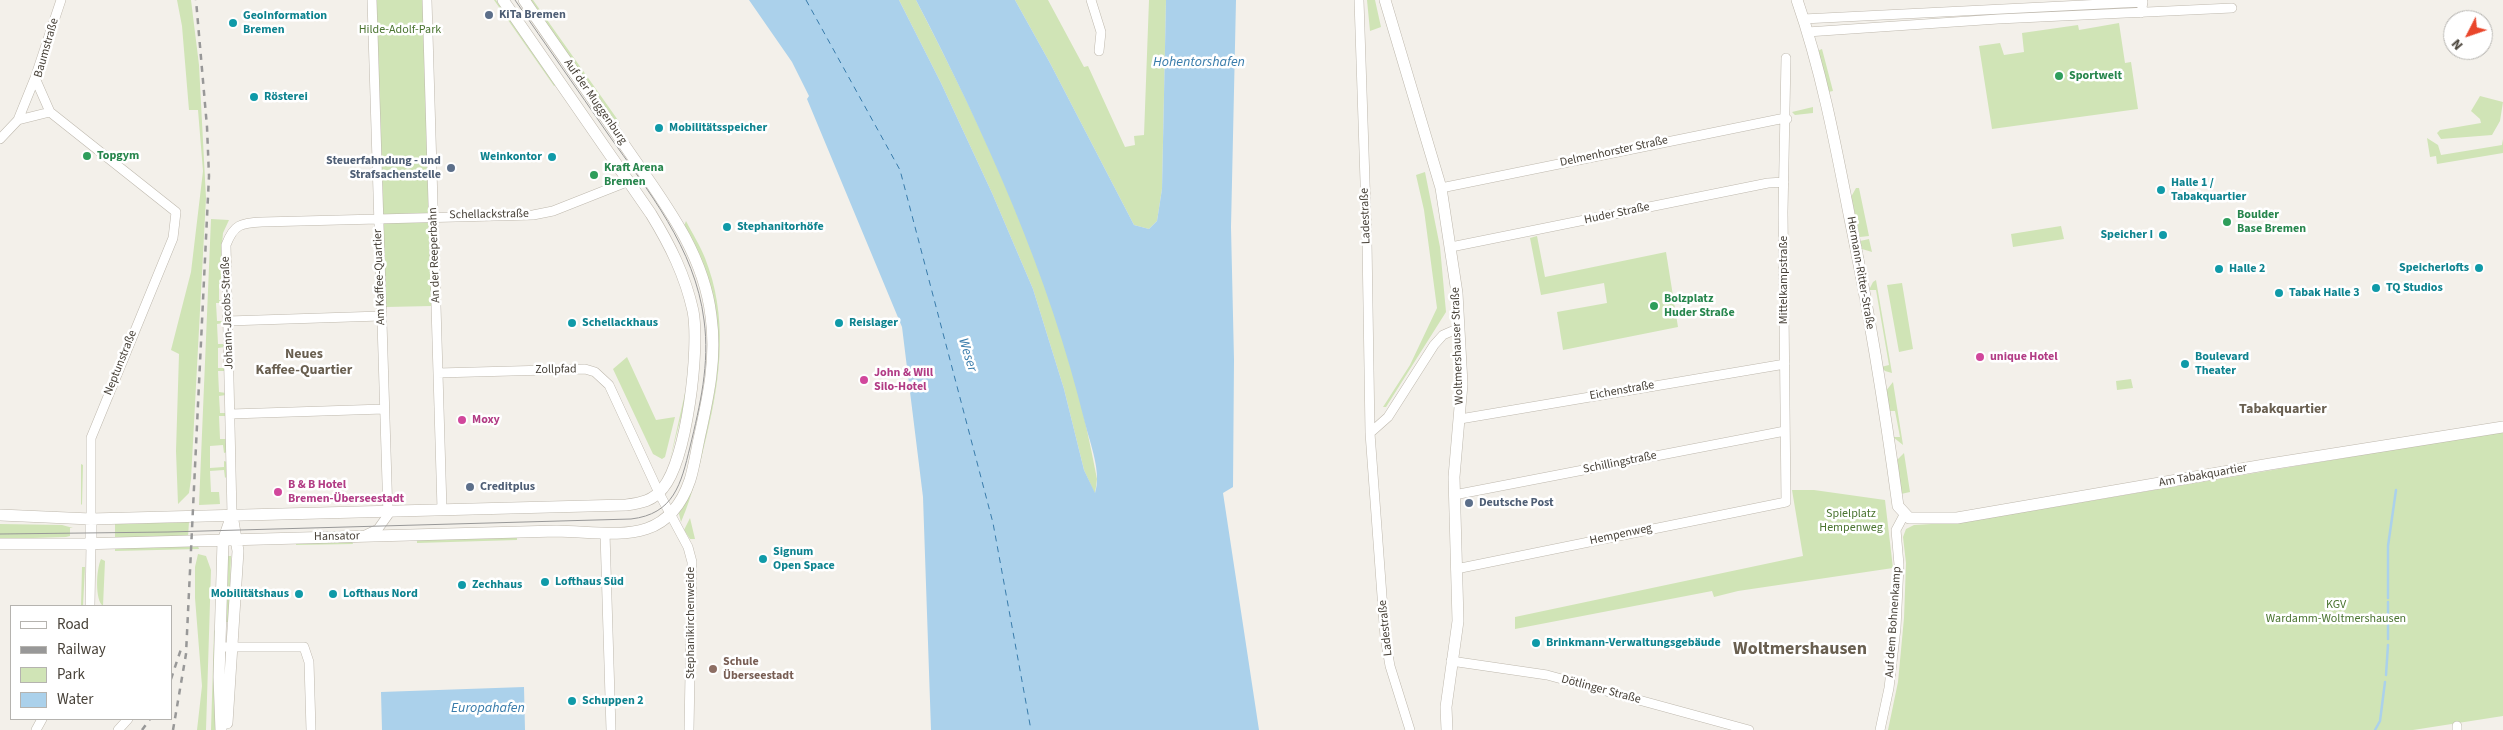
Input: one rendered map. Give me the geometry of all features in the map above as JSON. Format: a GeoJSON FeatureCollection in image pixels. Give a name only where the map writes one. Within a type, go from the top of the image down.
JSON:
{"type":"FeatureCollection","features":[{"type":"Feature","properties":{"kind":"street","name":"Baumstraße"},"geometry":{"type":"LineString","coordinates":[[61,0],[35,78],[50,112],[176,212]]}},
{"type":"Feature","properties":{"kind":"street","name":"Am Kaffee-Quartier"},"geometry":{"type":"LineString","coordinates":[[372,0],[388,511]]}},
{"type":"Feature","properties":{"kind":"street","name":"An der Reeperbahn"},"geometry":{"type":"LineString","coordinates":[[427,0],[442,509]]}},
{"type":"Feature","properties":{"kind":"street","name":"Auf der Muggenburg"},"geometry":{"type":"LineString","coordinates":[[503,0],[629,181],[660,228],[678,261],[688,293],[695,332],[694,371],[688,410],[677,457],[669,478],[658,493]]}},
{"type":"Feature","properties":{"kind":"street","name":"Auf der Muggenburg"},"geometry":{"type":"LineString","coordinates":[[524,0],[669,210],[690,246],[703,279],[713,330],[712,376],[690,479],[682,498],[670,516]]}},
{"type":"Feature","properties":{"kind":"street"},"geometry":{"type":"LineString","coordinates":[[1091,0],[1101,32],[1099,51]]}},
{"type":"Feature","properties":{"kind":"street","name":"Ladestraße"},"geometry":{"type":"LineString","coordinates":[[1359,0],[1367,242],[1370,433],[1385,637],[1390,666],[1410,730]]}},
{"type":"Feature","properties":{"kind":"street","name":"Woltmershauser Straße"},"geometry":{"type":"LineString","coordinates":[[1385,0],[1441,188],[1451,247],[1458,328],[1462,384],[1460,419],[1454,457],[1458,621],[1446,707],[1447,730]]}},
{"type":"Feature","properties":{"kind":"street","name":"Hermann-Ritter-Straße"},"geometry":{"type":"LineString","coordinates":[[1797,0],[1804,19],[1828,113],[1843,183],[1862,281],[1898,506],[1904,514]]}},
{"type":"Feature","properties":{"kind":"street"},"geometry":{"type":"LineString","coordinates":[[1804,19],[2143,2],[2141,13]]}},
{"type":"Feature","properties":{"kind":"street"},"geometry":{"type":"LineString","coordinates":[[1998,8],[1998,20]]}},
{"type":"Feature","properties":{"kind":"street"},"geometry":{"type":"LineString","coordinates":[[1807,32],[2232,8]]}},
{"type":"Feature","properties":{"kind":"street","name":"Mittelkampstraße"},"geometry":{"type":"LineString","coordinates":[[1786,58],[1787,119],[1784,182],[1786,502]]}},
{"type":"Feature","properties":{"kind":"street"},"geometry":{"type":"LineString","coordinates":[[0,139],[18,120],[35,78]]}},
{"type":"Feature","properties":{"kind":"street"},"geometry":{"type":"LineString","coordinates":[[18,120],[50,112]]}},
{"type":"Feature","properties":{"kind":"street","name":"Delmenhorster Straße"},"geometry":{"type":"LineString","coordinates":[[1441,188],[1780,118],[1787,119]]}},
{"type":"Feature","properties":{"kind":"street","name":"Schellackstraße"},"geometry":{"type":"LineString","coordinates":[[379,218],[533,215],[553,210],[629,181]]}},
{"type":"Feature","properties":{"kind":"street","name":"Huder Straße"},"geometry":{"type":"LineString","coordinates":[[1451,247],[1768,183],[1784,182]]}},
{"type":"Feature","properties":{"kind":"street","name":"Neptunstraße"},"geometry":{"type":"LineString","coordinates":[[91,519],[91,438],[173,238],[176,212]]}},
{"type":"Feature","properties":{"kind":"street","name":"Johann-Jacobs-Straße"},"geometry":{"type":"LineString","coordinates":[[232,515],[226,245],[231,231],[242,223],[379,218]]}},
{"type":"Feature","properties":{"kind":"street"},"geometry":{"type":"LineString","coordinates":[[228,321],[381,316]]}},
{"type":"Feature","properties":{"kind":"street"},"geometry":{"type":"LineString","coordinates":[[1370,433],[1388,417],[1434,345],[1444,335],[1458,328]]}},
{"type":"Feature","properties":{"kind":"street","name":"Eichenstraße"},"geometry":{"type":"LineString","coordinates":[[1460,419],[1785,364]]}},
{"type":"Feature","properties":{"kind":"street","name":"Zollpfad"},"geometry":{"type":"LineString","coordinates":[[438,373],[572,369],[595,372],[609,385],[658,493]]}},
{"type":"Feature","properties":{"kind":"street"},"geometry":{"type":"LineString","coordinates":[[231,414],[384,409]]}},
{"type":"Feature","properties":{"kind":"street","name":"Am Tabakquartier"},"geometry":{"type":"LineString","coordinates":[[1904,514],[1916,519],[1958,518],[2270,464],[2503,427]]}},
{"type":"Feature","properties":{"kind":"street","name":"Schillingstraße"},"geometry":{"type":"LineString","coordinates":[[1454,495],[1786,430]]}},
{"type":"Feature","properties":{"kind":"street","name":"Stephanikirchenweide"},"geometry":{"type":"LineString","coordinates":[[658,493],[688,547],[692,564],[689,730]]}},
{"type":"Feature","properties":{"kind":"street","name":"Hansator"},"geometry":{"type":"LineString","coordinates":[[0,516],[91,519],[626,505],[647,501],[658,493]]}},
{"type":"Feature","properties":{"kind":"street","name":"Hempenweg"},"geometry":{"type":"LineString","coordinates":[[1456,569],[1786,502]]}},
{"type":"Feature","properties":{"kind":"street"},"geometry":{"type":"LineString","coordinates":[[359,537],[378,529],[388,515],[388,511]]}},
{"type":"Feature","properties":{"kind":"street","name":"Auf dem Bohnenkamp"},"geometry":{"type":"LineString","coordinates":[[1880,730],[1889,688],[1896,628],[1899,565],[1896,530],[1904,514]]}},
{"type":"Feature","properties":{"kind":"street"},"geometry":{"type":"LineString","coordinates":[[226,730],[233,647],[237,540],[232,515]]}},
{"type":"Feature","properties":{"kind":"street"},"geometry":{"type":"LineString","coordinates":[[221,730],[219,676],[223,540],[232,515]]}},
{"type":"Feature","properties":{"kind":"street","name":"Hansator"},"geometry":{"type":"LineString","coordinates":[[0,544],[91,544],[557,531],[628,533],[657,526],[670,516]]}},
{"type":"Feature","properties":{"kind":"street"},"geometry":{"type":"LineString","coordinates":[[90,605],[91,519]]}},
{"type":"Feature","properties":{"kind":"street"},"geometry":{"type":"LineString","coordinates":[[605,533],[611,730]]}},
{"type":"Feature","properties":{"kind":"street"},"geometry":{"type":"LineString","coordinates":[[220,646],[304,648],[309,662],[311,730]]}},
{"type":"Feature","properties":{"kind":"street","name":"Dötlinger Straße"},"geometry":{"type":"LineString","coordinates":[[1451,661],[1547,675],[1749,730]]}},
{"type":"Feature","properties":{"kind":"street"},"geometry":{"type":"LineString","coordinates":[[118,730],[127,720]]}},
{"type":"Feature","properties":{"kind":"green space"},"geometry":{"type":"Polygon","coordinates":[[[177,0],[191,0],[199,65],[206,198],[191,479],[189,493],[178,504],[176,451],[179,354],[171,350],[191,272],[203,171],[198,110],[189,110],[182,26],[177,0]]]}},
{"type":"Feature","properties":{"kind":"green space","name":"Hilde-Adolf-Park"},"geometry":{"type":"Polygon","coordinates":[[[376,0],[423,0],[432,306],[386,307],[376,0]]]}},
{"type":"Feature","properties":{"kind":"green space"},"geometry":{"type":"Polygon","coordinates":[[[494,0],[496,0],[556,85],[554,86],[494,0]]]}},
{"type":"Feature","properties":{"kind":"green space"},"geometry":{"type":"Polygon","coordinates":[[[528,0],[533,0],[620,123],[615,126],[528,0]]]}},
{"type":"Feature","properties":{"kind":"green space"},"geometry":{"type":"Polygon","coordinates":[[[899,0],[916,0],[983,135],[1023,227],[1041,274],[1072,369],[1097,479],[1095,494],[1084,470],[1064,389],[1033,289],[992,193],[941,83],[899,0]]]}},
{"type":"Feature","properties":{"kind":"green space"},"geometry":{"type":"Polygon","coordinates":[[[1015,0],[1048,0],[1084,67],[1088,66],[1125,147],[1135,145],[1134,136],[1144,135],[1149,0],[1166,0],[1162,189],[1157,221],[1149,229],[1134,225],[1015,0]]]}},
{"type":"Feature","properties":{"kind":"green space"},"geometry":{"type":"Polygon","coordinates":[[[1367,0],[1375,0],[1381,27],[1370,31],[1367,0]]]}},
{"type":"Feature","properties":{"kind":"green space","name":"Sportwelt"},"geometry":{"type":"Polygon","coordinates":[[[2119,23],[2125,63],[2131,62],[2138,109],[1992,129],[1979,46],[2000,43],[2004,55],[2024,52],[2022,33],[2078,25],[2079,30],[2119,23]]]}},
{"type":"Feature","properties":{"kind":"green space"},"geometry":{"type":"Polygon","coordinates":[[[1822,49],[1833,91],[1828,92],[1817,51],[1822,49]]]}},
{"type":"Feature","properties":{"kind":"green space"},"geometry":{"type":"Polygon","coordinates":[[[2480,96],[2503,102],[2500,121],[2492,135],[2441,139],[2437,133],[2440,130],[2481,123],[2480,119],[2471,111],[2480,96]]]}},
{"type":"Feature","properties":{"kind":"green space"},"geometry":{"type":"Polygon","coordinates":[[[1813,107],[1813,113],[1795,115],[1792,112],[1813,107]]]}},
{"type":"Feature","properties":{"kind":"green space"},"geometry":{"type":"Polygon","coordinates":[[[2427,138],[2438,145],[2441,155],[2502,145],[2503,139],[2503,153],[2437,164],[2436,156],[2430,157],[2427,138]]]}},
{"type":"Feature","properties":{"kind":"green space"},"geometry":{"type":"Polygon","coordinates":[[[1425,172],[1440,247],[1446,312],[1386,407],[1383,407],[1410,365],[1437,308],[1424,210],[1416,175],[1425,172]]]}},
{"type":"Feature","properties":{"kind":"green space"},"geometry":{"type":"Polygon","coordinates":[[[1856,188],[1859,188],[1869,236],[1860,237],[1851,197],[1856,188]]]}},
{"type":"Feature","properties":{"kind":"green space"},"geometry":{"type":"Polygon","coordinates":[[[211,219],[229,220],[223,233],[223,284],[219,284],[219,300],[223,300],[223,303],[216,303],[217,321],[224,321],[224,323],[217,324],[218,344],[225,344],[225,347],[218,348],[218,368],[226,368],[225,371],[218,371],[219,392],[226,393],[226,395],[219,396],[220,413],[226,413],[227,416],[219,416],[220,439],[227,439],[227,452],[224,453],[223,445],[210,446],[210,468],[224,467],[224,461],[227,462],[228,475],[225,478],[224,470],[210,471],[211,492],[219,492],[220,504],[199,505],[211,219]]]}},
{"type":"Feature","properties":{"kind":"green space"},"geometry":{"type":"Polygon","coordinates":[[[686,221],[703,253],[712,280],[717,302],[720,346],[719,368],[712,412],[696,479],[681,522],[679,514],[717,353],[684,226],[686,221]]]}},
{"type":"Feature","properties":{"kind":"green space"},"geometry":{"type":"Polygon","coordinates":[[[2061,226],[2064,239],[2013,247],[2011,234],[2061,226]]]}},
{"type":"Feature","properties":{"kind":"green space"},"geometry":{"type":"Polygon","coordinates":[[[1537,236],[1545,277],[1666,252],[1678,327],[1563,350],[1557,312],[1607,303],[1604,283],[1541,295],[1530,238],[1537,236]]]}},
{"type":"Feature","properties":{"kind":"green space"},"geometry":{"type":"Polygon","coordinates":[[[1869,239],[1872,252],[1862,249],[1860,241],[1869,239]]]}},
{"type":"Feature","properties":{"kind":"green space"},"geometry":{"type":"Polygon","coordinates":[[[1876,280],[1892,373],[1885,371],[1881,367],[1889,365],[1876,290],[1869,290],[1876,280]]]}},
{"type":"Feature","properties":{"kind":"green space"},"geometry":{"type":"Polygon","coordinates":[[[1902,283],[1913,349],[1899,352],[1887,285],[1902,283]]]}},
{"type":"Feature","properties":{"kind":"green space"},"geometry":{"type":"Polygon","coordinates":[[[627,357],[656,420],[675,417],[665,457],[662,459],[653,454],[613,369],[627,357]]]}},
{"type":"Feature","properties":{"kind":"green space"},"geometry":{"type":"Polygon","coordinates":[[[2131,379],[2133,388],[2117,390],[2116,381],[2131,379]]]}},
{"type":"Feature","properties":{"kind":"green space"},"geometry":{"type":"Polygon","coordinates":[[[1893,382],[1903,445],[1893,437],[1900,437],[1895,411],[1889,411],[1885,392],[1893,382]]]}},
{"type":"Feature","properties":{"kind":"green space"},"geometry":{"type":"Polygon","coordinates":[[[685,393],[687,394],[670,460],[685,393]]]}},
{"type":"Feature","properties":{"kind":"green space","name":"KGV Wardamm-Woltmershausen"},"geometry":{"type":"Polygon","coordinates":[[[2503,431],[2503,716],[2413,730],[1888,730],[1898,682],[1904,618],[1906,563],[1903,537],[1906,529],[1914,525],[1965,522],[2503,431]]]}},
{"type":"Feature","properties":{"kind":"green space"},"geometry":{"type":"Polygon","coordinates":[[[1904,453],[1910,492],[1901,494],[1897,460],[1904,453]]]}},
{"type":"Feature","properties":{"kind":"green space"},"geometry":{"type":"Polygon","coordinates":[[[81,464],[83,465],[82,505],[81,504],[81,464]]]}},
{"type":"Feature","properties":{"kind":"green space","name":"Spielplatz Hempenweg"},"geometry":{"type":"Polygon","coordinates":[[[1792,490],[1814,490],[1885,500],[1893,568],[1738,591],[1714,597],[1712,591],[1515,629],[1515,617],[1803,556],[1792,490]]]}},
{"type":"Feature","properties":{"kind":"green space"},"geometry":{"type":"Polygon","coordinates":[[[690,518],[695,539],[690,539],[684,530],[690,518]]]}},
{"type":"Feature","properties":{"kind":"green space"},"geometry":{"type":"Polygon","coordinates":[[[189,522],[188,537],[115,539],[115,524],[189,522]]]}},
{"type":"Feature","properties":{"kind":"green space"},"geometry":{"type":"Polygon","coordinates":[[[0,524],[62,525],[73,528],[70,528],[70,536],[66,537],[0,539],[0,524]]]}},
{"type":"Feature","properties":{"kind":"green space"},"geometry":{"type":"Polygon","coordinates":[[[517,537],[517,540],[417,543],[417,540],[517,537]]]}},
{"type":"Feature","properties":{"kind":"green space"},"geometry":{"type":"Polygon","coordinates":[[[352,541],[353,544],[296,545],[296,543],[352,541]]]}},
{"type":"Feature","properties":{"kind":"green space"},"geometry":{"type":"Polygon","coordinates":[[[198,546],[199,549],[115,551],[115,548],[198,546]]]}},
{"type":"Feature","properties":{"kind":"green space"},"geometry":{"type":"Polygon","coordinates":[[[198,554],[206,556],[211,570],[206,730],[197,730],[202,686],[195,598],[195,567],[198,554]]]}},
{"type":"Feature","properties":{"kind":"green space"},"geometry":{"type":"Polygon","coordinates":[[[228,556],[231,556],[229,622],[226,622],[228,556]]]}},
{"type":"Feature","properties":{"kind":"green space"},"geometry":{"type":"Polygon","coordinates":[[[101,559],[105,561],[103,605],[100,603],[99,598],[98,570],[101,559]]]}},
{"type":"Feature","properties":{"kind":"green space"},"geometry":{"type":"Polygon","coordinates":[[[82,567],[85,567],[83,605],[81,605],[82,567]]]}},
{"type":"Feature","properties":{"kind":"green space"},"geometry":{"type":"Polygon","coordinates":[[[214,631],[217,730],[211,730],[214,631]]]}},
{"type":"Feature","properties":{"kind":"water"},"geometry":{"type":"Polygon","coordinates":[[[749,0],[899,0],[941,83],[992,193],[1033,289],[1064,389],[1084,470],[1095,493],[1097,476],[1092,449],[1070,368],[1034,259],[991,154],[916,0],[1015,0],[1134,225],[1149,229],[1157,221],[1162,189],[1166,0],[1236,0],[1231,227],[1234,360],[1233,487],[1223,493],[1259,730],[931,730],[923,497],[902,327],[807,99],[809,96],[792,62],[749,0]]]}},
{"type":"Feature","properties":{"kind":"water","name":"Europahafen"},"geometry":{"type":"Polygon","coordinates":[[[524,687],[525,730],[382,730],[381,692],[524,687]]]}},
{"type":"Feature","properties":{"kind":"waterway"},"geometry":{"type":"LineString","coordinates":[[2388,598],[2388,546],[2396,490]]}},
{"type":"Feature","properties":{"kind":"waterway"},"geometry":{"type":"LineString","coordinates":[[2388,602],[2388,639]]}},
{"type":"Feature","properties":{"kind":"waterway"},"geometry":{"type":"LineString","coordinates":[[2386,675],[2388,645]]}},
{"type":"Feature","properties":{"kind":"waterway"},"geometry":{"type":"LineString","coordinates":[[2375,730],[2380,721],[2385,682]]}},
{"type":"Feature","properties":{"kind":"ferry route"},"geometry":{"type":"LineString","coordinates":[[806,0],[900,170],[993,523],[1031,730]]}},
{"type":"Feature","properties":{"kind":"tram line"},"geometry":{"type":"LineString","coordinates":[[0,534],[168,532],[631,519],[646,516],[666,504],[679,485],[683,473],[703,384],[706,336],[699,294],[691,269],[668,221],[515,0]]}},
{"type":"Feature","properties":{"kind":"railway"},"geometry":{"type":"LineString","coordinates":[[173,730],[186,654],[209,176],[207,127],[196,0]]}},
{"type":"Feature","properties":{"kind":"railway"},"geometry":{"type":"LineString","coordinates":[[172,676],[181,649]]}},
{"type":"Feature","properties":{"kind":"railway"},"geometry":{"type":"LineString","coordinates":[[142,730],[149,720]]}},
{"type":"Feature","properties":{"kind":"place","name":"KiTa Bremen"},"geometry":{"type":"Point","coordinates":[489,15]}},
{"type":"Feature","properties":{"kind":"place","name":"GeoInformation Bremen"},"geometry":{"type":"Point","coordinates":[233,23]}},
{"type":"Feature","properties":{"kind":"place","name":"Sportwelt"},"geometry":{"type":"Point","coordinates":[2059,76]}},
{"type":"Feature","properties":{"kind":"place","name":"Rösterei"},"geometry":{"type":"Point","coordinates":[254,97]}},
{"type":"Feature","properties":{"kind":"place","name":"Mobilitätsspeicher"},"geometry":{"type":"Point","coordinates":[659,128]}},
{"type":"Feature","properties":{"kind":"place","name":"Topgym"},"geometry":{"type":"Point","coordinates":[87,156]}},
{"type":"Feature","properties":{"kind":"place","name":"Weinkontor"},"geometry":{"type":"Point","coordinates":[552,157]}},
{"type":"Feature","properties":{"kind":"place","name":"Steuerfahndung - und Strafsachenstelle"},"geometry":{"type":"Point","coordinates":[451,168]}},
{"type":"Feature","properties":{"kind":"place","name":"Kraft Arena Bremen"},"geometry":{"type":"Point","coordinates":[594,175]}},
{"type":"Feature","properties":{"kind":"place","name":"Halle 1 / Tabakquartier"},"geometry":{"type":"Point","coordinates":[2161,190]}},
{"type":"Feature","properties":{"kind":"place","name":"Boulder Base Bremen"},"geometry":{"type":"Point","coordinates":[2227,222]}},
{"type":"Feature","properties":{"kind":"place","name":"Stephanitorhöfe"},"geometry":{"type":"Point","coordinates":[727,227]}},
{"type":"Feature","properties":{"kind":"place","name":"Speicher I"},"geometry":{"type":"Point","coordinates":[2163,235]}},
{"type":"Feature","properties":{"kind":"place","name":"Speicherlofts"},"geometry":{"type":"Point","coordinates":[2479,268]}},
{"type":"Feature","properties":{"kind":"place","name":"Halle 2"},"geometry":{"type":"Point","coordinates":[2219,269]}},
{"type":"Feature","properties":{"kind":"place","name":"TQ Studios"},"geometry":{"type":"Point","coordinates":[2376,288]}},
{"type":"Feature","properties":{"kind":"place","name":"Tabak Halle 3"},"geometry":{"type":"Point","coordinates":[2279,293]}},
{"type":"Feature","properties":{"kind":"place","name":"Bolzplatz Huder Straße"},"geometry":{"type":"Point","coordinates":[1654,306]}},
{"type":"Feature","properties":{"kind":"place","name":"Schellackhaus"},"geometry":{"type":"Point","coordinates":[572,323]}},
{"type":"Feature","properties":{"kind":"place","name":"Reislager"},"geometry":{"type":"Point","coordinates":[839,323]}},
{"type":"Feature","properties":{"kind":"place","name":"unique Hotel"},"geometry":{"type":"Point","coordinates":[1980,357]}},
{"type":"Feature","properties":{"kind":"place","name":"Boulevard Theater"},"geometry":{"type":"Point","coordinates":[2185,364]}},
{"type":"Feature","properties":{"kind":"place","name":"John & Will Silo-Hotel"},"geometry":{"type":"Point","coordinates":[864,380]}},
{"type":"Feature","properties":{"kind":"place","name":"Moxy"},"geometry":{"type":"Point","coordinates":[462,420]}},
{"type":"Feature","properties":{"kind":"place","name":"Creditplus"},"geometry":{"type":"Point","coordinates":[470,487]}},
{"type":"Feature","properties":{"kind":"place","name":"B & B Hotel Bremen-Überseestadt"},"geometry":{"type":"Point","coordinates":[278,492]}},
{"type":"Feature","properties":{"kind":"place","name":"Deutsche Post"},"geometry":{"type":"Point","coordinates":[1469,503]}},
{"type":"Feature","properties":{"kind":"place","name":"Signum Open Space"},"geometry":{"type":"Point","coordinates":[763,559]}},
{"type":"Feature","properties":{"kind":"place","name":"Lofthaus Süd"},"geometry":{"type":"Point","coordinates":[545,582]}},
{"type":"Feature","properties":{"kind":"place","name":"Zechhaus"},"geometry":{"type":"Point","coordinates":[462,585]}},
{"type":"Feature","properties":{"kind":"place","name":"Mobilitätshaus"},"geometry":{"type":"Point","coordinates":[299,594]}},
{"type":"Feature","properties":{"kind":"place","name":"Lofthaus Nord"},"geometry":{"type":"Point","coordinates":[333,594]}},
{"type":"Feature","properties":{"kind":"place","name":"Brinkmann-Verwaltungsgebäude"},"geometry":{"type":"Point","coordinates":[1536,643]}},
{"type":"Feature","properties":{"kind":"place","name":"Schule Überseestadt"},"geometry":{"type":"Point","coordinates":[713,669]}},
{"type":"Feature","properties":{"kind":"place","name":"Schuppen 2"},"geometry":{"type":"Point","coordinates":[572,701]}},
{"type":"Feature","properties":{"kind":"district","name":"Neues Kaffee-Quartier"},"geometry":{"type":"Point","coordinates":[304,364]}},
{"type":"Feature","properties":{"kind":"district","name":"Tabakquartier"},"geometry":{"type":"Point","coordinates":[2283,410]}},
{"type":"Feature","properties":{"kind":"district","name":"Woltmershausen"},"geometry":{"type":"Point","coordinates":[1800,650]}},
{"type":"Feature","properties":{"kind":"water label","name":"Hohentorshafen"},"geometry":{"type":"Point","coordinates":[1199,63]}},
{"type":"Feature","properties":{"kind":"water label","name":"Weser"},"geometry":{"type":"Point","coordinates":[967,355]}}]}
